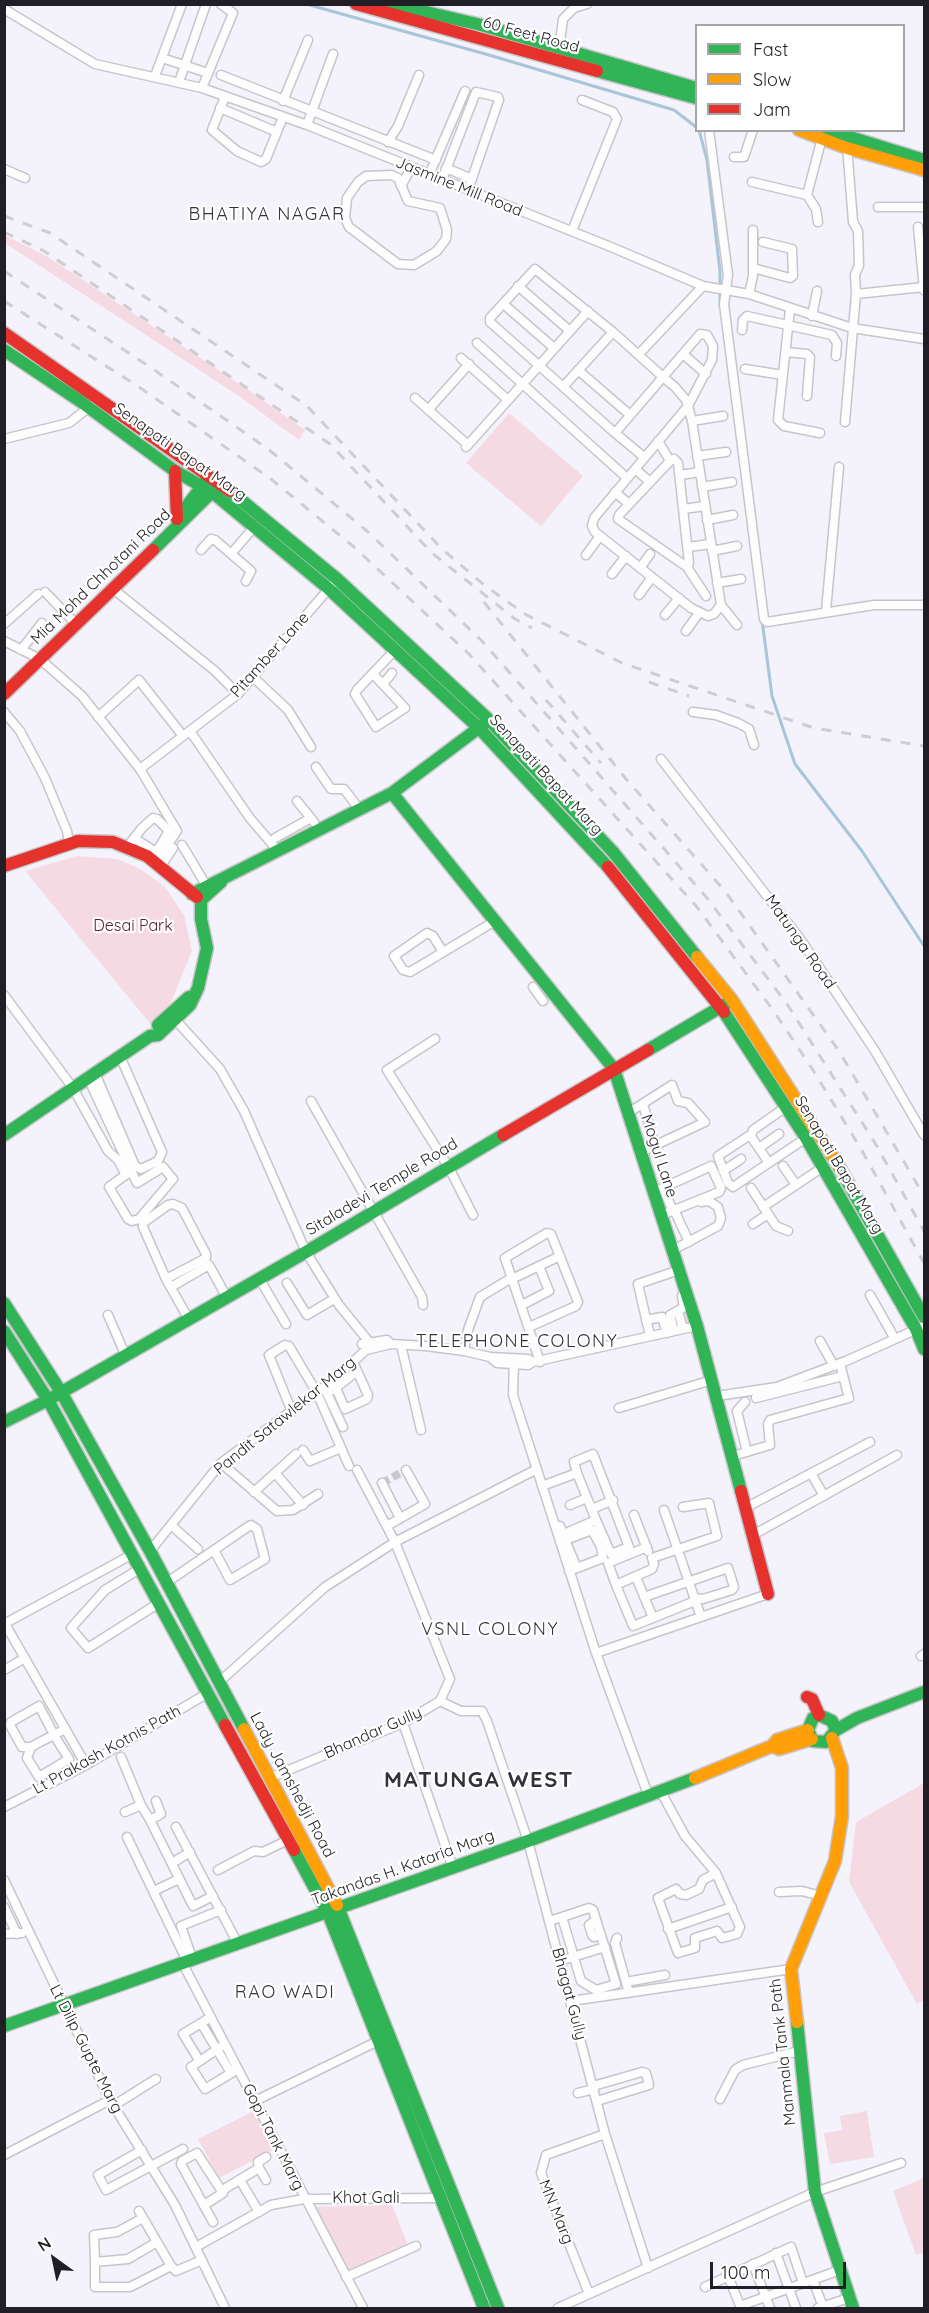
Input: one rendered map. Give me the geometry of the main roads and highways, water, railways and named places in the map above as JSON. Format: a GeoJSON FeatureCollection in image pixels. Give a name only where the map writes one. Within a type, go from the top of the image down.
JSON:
{"type":"FeatureCollection","features":[{"type":"Feature","properties":{"kind":"main road","name":"60 Feet Road"},"geometry":{"type":"LineString","coordinates":[[356,4],[695,98]]}},
{"type":"Feature","properties":{"kind":"main road","name":"60 Feet Road"},"geometry":{"type":"LineString","coordinates":[[392,4],[491,28],[559,50],[695,88]]}},
{"type":"Feature","properties":{"kind":"main road"},"geometry":{"type":"LineString","coordinates":[[824,133],[924,170]]}},
{"type":"Feature","properties":{"kind":"main road"},"geometry":{"type":"LineString","coordinates":[[846,142],[924,160]]}},
{"type":"Feature","properties":{"kind":"main road","name":"Senapati Bapat Marg"},"geometry":{"type":"LineString","coordinates":[[4,333],[97,397],[274,535],[337,579],[484,724],[522,774],[681,947],[727,1003],[811,1135],[849,1186],[924,1317]]}},
{"type":"Feature","properties":{"kind":"main road","name":"Senapati Bapat Marg"},"geometry":{"type":"LineString","coordinates":[[4,350],[90,408],[175,471],[211,484],[254,527],[274,535],[396,656],[484,724],[531,765],[613,852],[681,947]]}},
{"type":"Feature","properties":{"kind":"main road"},"geometry":{"type":"LineString","coordinates":[[175,471],[176,523]]}},
{"type":"Feature","properties":{"kind":"main road","name":"Mia Mohd Chhotani Road"},"geometry":{"type":"LineString","coordinates":[[4,694],[176,523],[182,524],[211,484]]}},
{"type":"Feature","properties":{"kind":"main road"},"geometry":{"type":"LineString","coordinates":[[4,1135],[150,1036],[158,1035],[173,1017],[190,1005],[192,996],[198,988],[207,948],[201,919],[195,913],[198,899],[206,885],[220,882],[277,845],[320,830],[392,793],[484,724]]}},
{"type":"Feature","properties":{"kind":"main road"},"geometry":{"type":"LineString","coordinates":[[522,774],[531,765]]}},
{"type":"Feature","properties":{"kind":"main road","name":"Mogul Lane"},"geometry":{"type":"LineString","coordinates":[[392,793],[614,1070],[641,1152],[668,1215],[677,1271],[697,1326],[717,1396],[768,1594]]}},
{"type":"Feature","properties":{"kind":"main road"},"geometry":{"type":"LineString","coordinates":[[571,827],[581,818]]}},
{"type":"Feature","properties":{"kind":"main road"},"geometry":{"type":"LineString","coordinates":[[6,862],[78,841],[131,843],[156,860],[198,899]]}},
{"type":"Feature","properties":{"kind":"main road"},"geometry":{"type":"LineString","coordinates":[[198,899],[217,888],[220,882]]}},
{"type":"Feature","properties":{"kind":"main road","name":"Senapati Bapat Marg"},"geometry":{"type":"LineString","coordinates":[[727,1003],[786,1107],[811,1135],[823,1167],[920,1328],[924,1349]]}},
{"type":"Feature","properties":{"kind":"main road","name":"Sitaladevi Temple Road"},"geometry":{"type":"LineString","coordinates":[[4,1422],[48,1400],[306,1252],[727,1003]]}},
{"type":"Feature","properties":{"kind":"main road"},"geometry":{"type":"LineString","coordinates":[[838,1193],[849,1186]]}},
{"type":"Feature","properties":{"kind":"main road"},"geometry":{"type":"LineString","coordinates":[[879,1263],[890,1257]]}},
{"type":"Feature","properties":{"kind":"main road","name":"Lady Jamshedji Road"},"geometry":{"type":"LineString","coordinates":[[4,1303],[61,1392],[150,1551],[269,1778],[334,1911],[498,2308]]}},
{"type":"Feature","properties":{"kind":"main road","name":"Lady Jamshedji Road"},"geometry":{"type":"LineString","coordinates":[[4,1331],[48,1400],[288,1840],[334,1911],[378,2041],[484,2308]]}},
{"type":"Feature","properties":{"kind":"main road"},"geometry":{"type":"LineString","coordinates":[[924,1685],[851,1713],[855,1719],[855,1726],[924,1700]]}},
{"type":"Feature","properties":{"kind":"main road"},"geometry":{"type":"LineString","coordinates":[[807,1697],[806,1703],[819,1743],[855,1719],[924,1692]]}},
{"type":"Feature","properties":{"kind":"main road"},"geometry":{"type":"LineString","coordinates":[[813,1725],[828,1718],[832,1734]]}},
{"type":"Feature","properties":{"kind":"main road","name":"Takandas H. Kataria Marg"},"geometry":{"type":"LineString","coordinates":[[4,2026],[64,2007],[528,1841],[655,1794],[772,1746],[779,1749],[813,1725]]}},
{"type":"Feature","properties":{"kind":"main road","name":"Manmala Tank Path"},"geometry":{"type":"LineString","coordinates":[[832,1734],[835,1769],[841,1775],[843,1816],[835,1861],[791,1969],[815,2192],[851,2303]]}},
{"type":"Feature","properties":{"kind":"waterway"},"geometry":{"type":"LineString","coordinates":[[306,4],[674,110],[695,126]]}},
{"type":"Feature","properties":{"kind":"waterway"},"geometry":{"type":"LineString","coordinates":[[700,132],[707,160],[720,271],[720,307]]}},
{"type":"Feature","properties":{"kind":"waterway"},"geometry":{"type":"LineString","coordinates":[[762,620],[772,696],[795,764],[862,851],[924,946]]}},
{"type":"Feature","properties":{"kind":"tunnel"},"geometry":{"type":"LineString","coordinates":[[382,1483],[406,1470]]}},
{"type":"Feature","properties":{"kind":"railway"},"geometry":{"type":"LineString","coordinates":[[4,216],[50,233],[307,406],[442,549],[484,585],[525,614],[622,663],[814,728],[924,746]]}},
{"type":"Feature","properties":{"kind":"railway"},"geometry":{"type":"LineString","coordinates":[[4,232],[44,251],[330,444],[432,553],[515,619],[532,628]]}},
{"type":"Feature","properties":{"kind":"railway"},"geometry":{"type":"LineString","coordinates":[[4,271],[153,369],[268,449],[367,531],[482,641],[707,898],[787,1004],[875,1143],[924,1231]]}},
{"type":"Feature","properties":{"kind":"railway"},"geometry":{"type":"LineString","coordinates":[[4,301],[139,387],[271,479],[354,547],[469,654],[697,907],[775,1013],[813,1070],[861,1149],[924,1263]]}},
{"type":"Feature","properties":{"kind":"railway"},"geometry":{"type":"LineString","coordinates":[[484,602],[626,779],[725,891],[839,1051],[924,1196]]}},
{"type":"Feature","properties":{"kind":"railway"},"geometry":{"type":"LineString","coordinates":[[649,682],[689,696]]}},
{"type":"Feature","properties":{"kind":"railway"},"geometry":{"type":"LineString","coordinates":[[546,700],[601,763]]}},
{"type":"Feature","properties":{"kind":"district","name":"BHATIYA NAGAR"},"geometry":{"type":"Point","coordinates":[267,215]}},
{"type":"Feature","properties":{"kind":"district","name":"TELEPHONE COLONY"},"geometry":{"type":"Point","coordinates":[517,1342]}},
{"type":"Feature","properties":{"kind":"district","name":"VSNL COLONY"},"geometry":{"type":"Point","coordinates":[490,1630]}},
{"type":"Feature","properties":{"kind":"district","name":"MATUNGA WEST"},"geometry":{"type":"Point","coordinates":[479,1780]}},
{"type":"Feature","properties":{"kind":"district","name":"RAO WADI"},"geometry":{"type":"Point","coordinates":[285,1993]}},
{"type":"Feature","properties":{"kind":"park label","name":"Desai Park"},"geometry":{"type":"Point","coordinates":[133,926]}}]}
